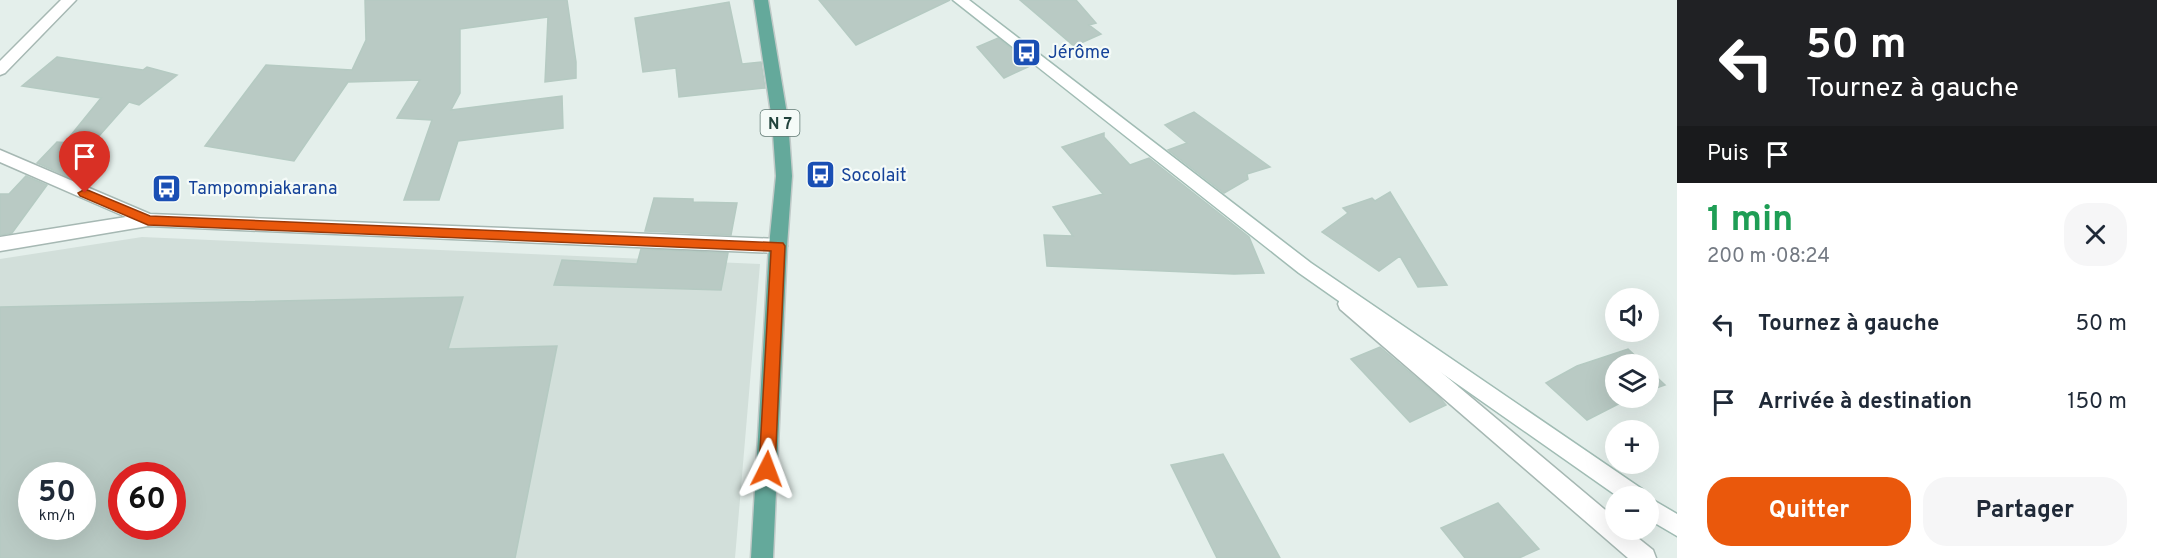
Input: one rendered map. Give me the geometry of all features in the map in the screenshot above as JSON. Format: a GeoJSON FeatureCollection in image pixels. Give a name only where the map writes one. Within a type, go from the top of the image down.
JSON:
{"type":"FeatureCollection","features":[{"type":"Feature","properties":{"kind":"main road","name":"N 7"},"geometry":{"type":"LineString","coordinates":[[761,0],[780,120],[784,176],[778,246],[762,558]]}},
{"type":"Feature","properties":{"kind":"street"},"geometry":{"type":"LineString","coordinates":[[0,70],[69,0]]}},
{"type":"Feature","properties":{"kind":"street"},"geometry":{"type":"LineString","coordinates":[[960,0],[1305,268],[1645,558]]}},
{"type":"Feature","properties":{"kind":"street"},"geometry":{"type":"LineString","coordinates":[[0,156],[148,220]]}},
{"type":"Feature","properties":{"kind":"street"},"geometry":{"type":"LineString","coordinates":[[0,244],[148,220],[778,246]]}},
{"type":"Feature","properties":{"kind":"street"},"geometry":{"type":"LineString","coordinates":[[1305,268],[1620,486]]}},
{"type":"Feature","properties":{"kind":"street"},"geometry":{"type":"LineString","coordinates":[[1659,514],[1677,526]]}},
{"type":"Feature","properties":{"kind":"shaded area"},"geometry":{"type":"Polygon","coordinates":[[[142,237],[760,264],[735,558],[0,558],[0,259],[142,237]]]}},
{"type":"Feature","properties":{"kind":"building"},"geometry":{"type":"Polygon","coordinates":[[[365,0],[567,0],[576,62],[576,78],[545,82],[548,17],[460,29],[460,93],[451,110],[562,96],[563,128],[458,141],[439,200],[404,200],[432,120],[397,118],[420,80],[348,82],[294,161],[205,146],[266,65],[352,70],[366,40],[365,0]]]}},
{"type":"Feature","properties":{"kind":"building"},"geometry":{"type":"Polygon","coordinates":[[[819,0],[950,0],[856,45],[819,0]]]}},
{"type":"Feature","properties":{"kind":"building"},"geometry":{"type":"Polygon","coordinates":[[[1020,0],[1076,0],[1096,23],[1089,25],[1101,34],[1074,46],[1020,0]]]}},
{"type":"Feature","properties":{"kind":"building"},"geometry":{"type":"Polygon","coordinates":[[[729,2],[742,64],[761,62],[765,88],[679,97],[676,68],[643,72],[635,18],[729,2]]]}},
{"type":"Feature","properties":{"kind":"building"},"geometry":{"type":"Polygon","coordinates":[[[998,38],[1032,65],[1004,78],[977,47],[998,38]]]}},
{"type":"Feature","properties":{"kind":"building"},"geometry":{"type":"Polygon","coordinates":[[[57,57],[143,70],[147,67],[177,75],[139,105],[129,102],[91,145],[94,145],[69,177],[37,163],[57,142],[70,143],[67,140],[101,98],[22,86],[57,57]]]}},
{"type":"Feature","properties":{"kind":"building"},"geometry":{"type":"Polygon","coordinates":[[[1194,112],[1270,167],[1247,174],[1248,179],[1224,193],[1168,150],[1187,143],[1165,125],[1194,112]]]}},
{"type":"Feature","properties":{"kind":"building"},"geometry":{"type":"Polygon","coordinates":[[[1104,133],[1104,137],[1130,165],[1149,158],[1249,237],[1264,273],[1234,274],[1047,266],[1044,235],[1073,236],[1053,207],[1103,194],[1062,147],[1104,133]]]}},
{"type":"Feature","properties":{"kind":"building"},"geometry":{"type":"Polygon","coordinates":[[[26,176],[47,185],[12,233],[0,235],[0,194],[9,194],[26,176]]]}},
{"type":"Feature","properties":{"kind":"building"},"geometry":{"type":"Polygon","coordinates":[[[1390,192],[1447,285],[1418,287],[1400,256],[1379,271],[1322,232],[1348,213],[1343,208],[1372,198],[1375,201],[1390,192]]]}},
{"type":"Feature","properties":{"kind":"building"},"geometry":{"type":"Polygon","coordinates":[[[654,198],[737,203],[731,235],[645,231],[654,198]]]}},
{"type":"Feature","properties":{"kind":"building"},"geometry":{"type":"Polygon","coordinates":[[[641,249],[728,253],[721,290],[554,285],[562,260],[637,264],[641,249]]]}},
{"type":"Feature","properties":{"kind":"building"},"geometry":{"type":"Polygon","coordinates":[[[463,297],[448,349],[557,346],[515,558],[0,558],[0,307],[463,297]]]}},
{"type":"Feature","properties":{"kind":"building"},"geometry":{"type":"Polygon","coordinates":[[[1380,347],[1446,405],[1410,422],[1351,359],[1380,347]]]}},
{"type":"Feature","properties":{"kind":"building"},"geometry":{"type":"Polygon","coordinates":[[[1628,349],[1633,354],[1613,354],[1628,349]]]}},
{"type":"Feature","properties":{"kind":"building"},"geometry":{"type":"Polygon","coordinates":[[[1605,357],[1605,408],[1610,408],[1587,420],[1546,383],[1577,366],[1605,357]]]}},
{"type":"Feature","properties":{"kind":"building"},"geometry":{"type":"Polygon","coordinates":[[[1659,379],[1665,385],[1659,387],[1659,379]]]}},
{"type":"Feature","properties":{"kind":"building"},"geometry":{"type":"Polygon","coordinates":[[[1223,454],[1280,558],[1217,558],[1171,465],[1223,454]]]}},
{"type":"Feature","properties":{"kind":"building"},"geometry":{"type":"Polygon","coordinates":[[[1498,503],[1539,549],[1519,558],[1465,558],[1441,528],[1498,503]]]}},
{"type":"Feature","properties":{"kind":"place","name":"Jérôme"},"geometry":{"type":"Point","coordinates":[1027,52]}},
{"type":"Feature","properties":{"kind":"place","name":"Socolait"},"geometry":{"type":"Point","coordinates":[820,175]}},
{"type":"Feature","properties":{"kind":"place","name":"Tampompiakarana"},"geometry":{"type":"Point","coordinates":[167,188]}},
{"type":"Feature","properties":{"kind":"route"},"geometry":{"type":"LineString","coordinates":[[85,193],[148,220],[778,246],[767,469]]}}]}
